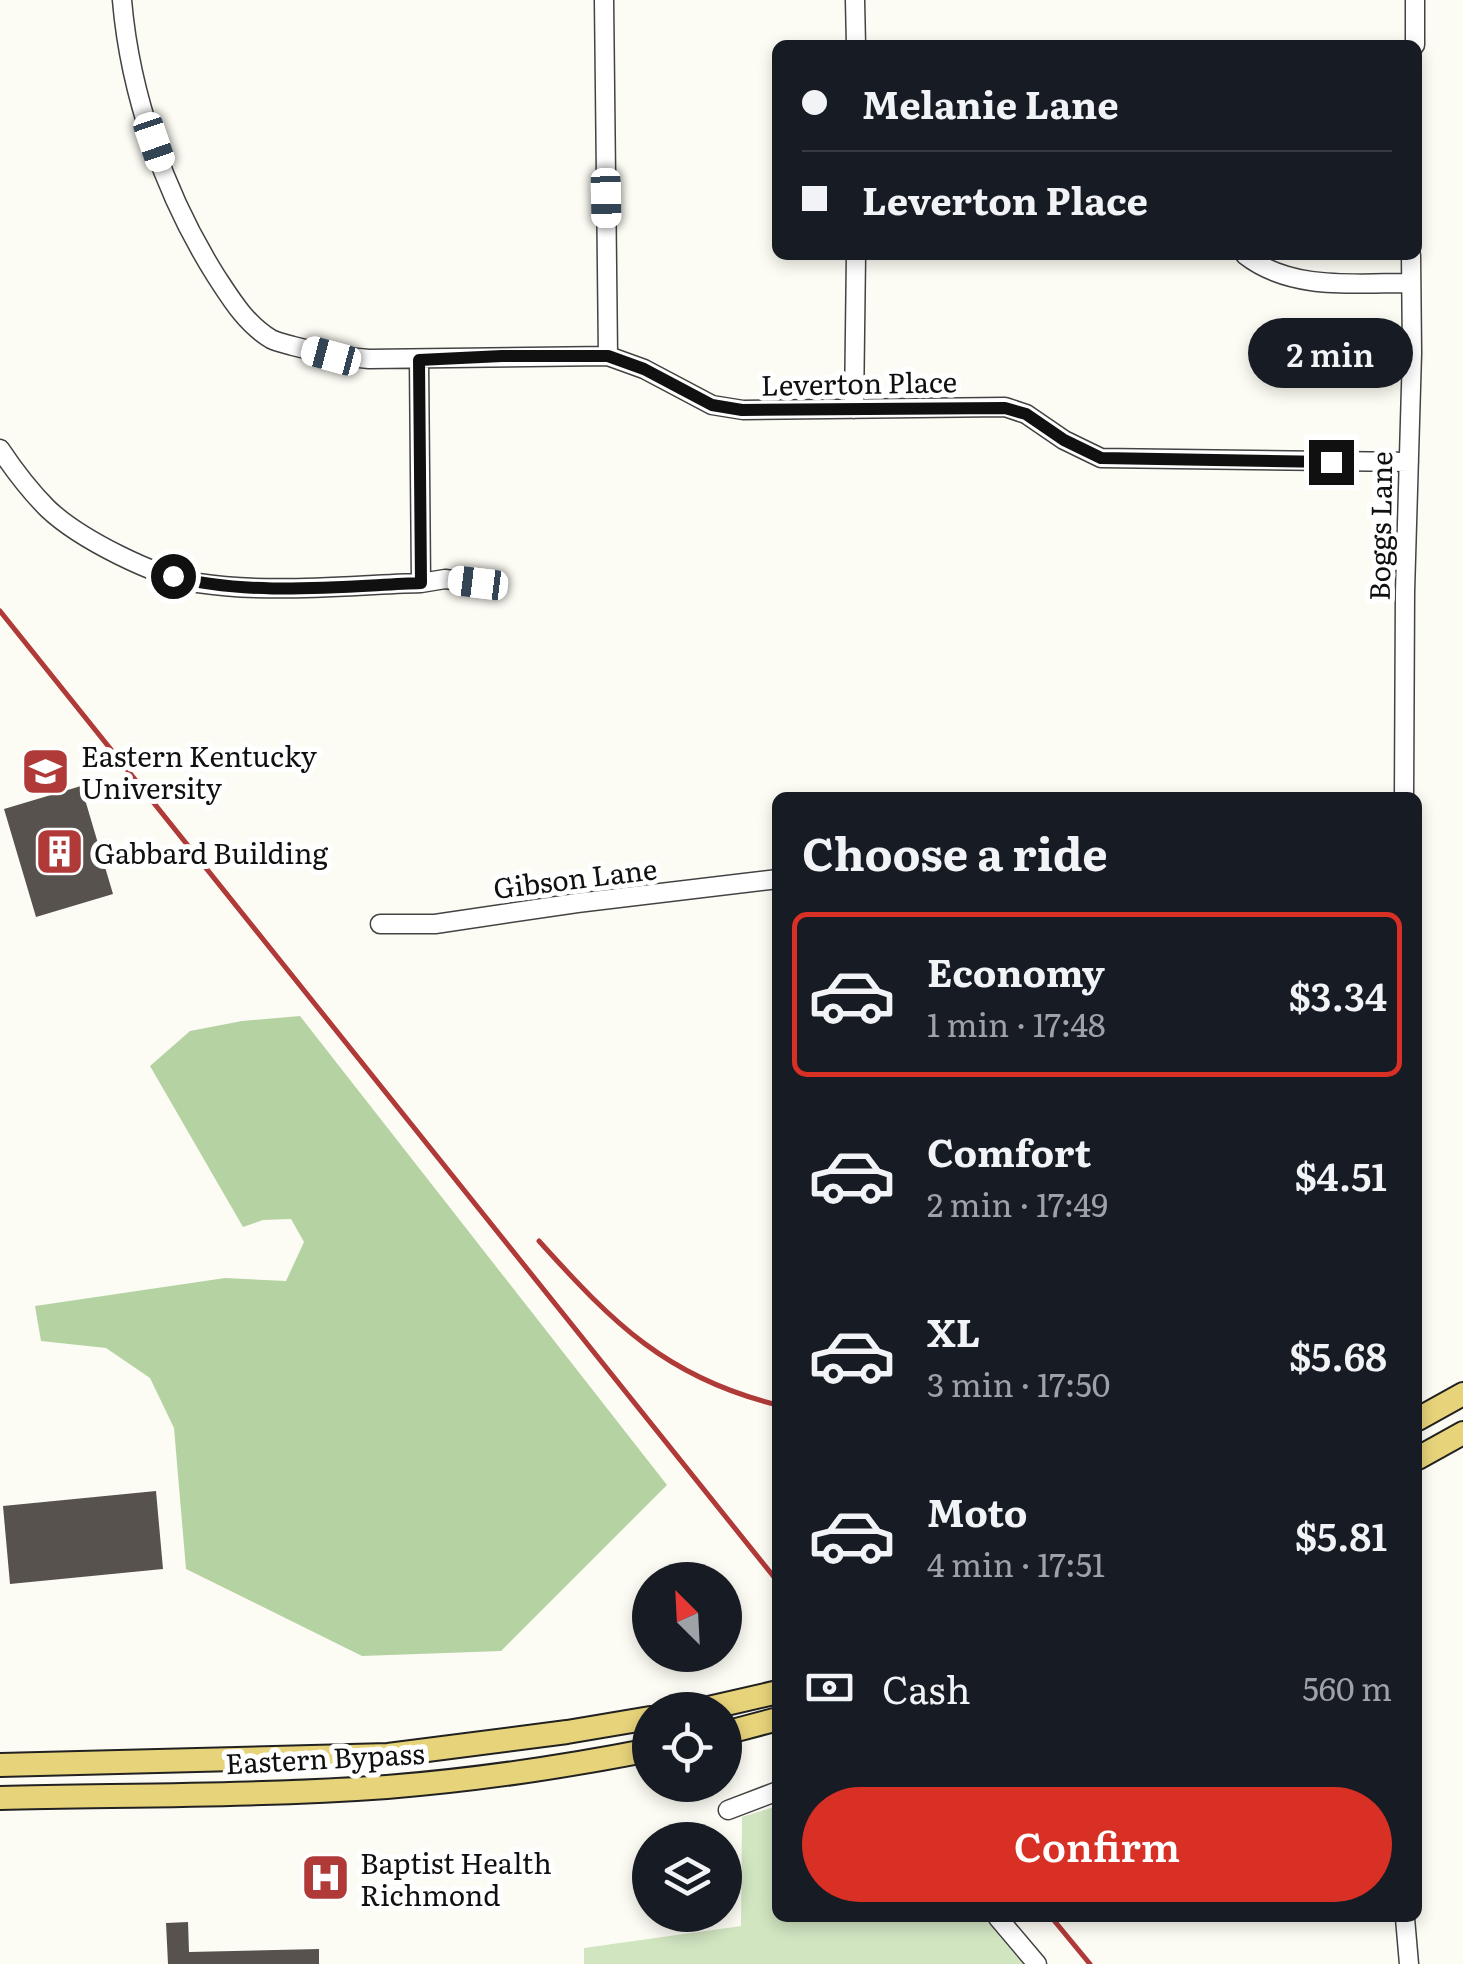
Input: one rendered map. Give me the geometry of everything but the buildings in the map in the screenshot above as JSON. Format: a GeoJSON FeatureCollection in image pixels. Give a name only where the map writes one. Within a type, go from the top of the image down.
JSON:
{"type":"FeatureCollection","features":[{"type":"Feature","properties":{"kind":"main road"},"geometry":{"type":"LineString","coordinates":[[1422,1417],[1463,1394]]}},
{"type":"Feature","properties":{"kind":"main road"},"geometry":{"type":"LineString","coordinates":[[1422,1456],[1463,1434]]}},
{"type":"Feature","properties":{"kind":"main road"},"geometry":{"type":"LineString","coordinates":[[742,1700],[772,1693]]}},
{"type":"Feature","properties":{"kind":"main road"},"geometry":{"type":"LineString","coordinates":[[742,1728],[772,1720]]}},
{"type":"Feature","properties":{"kind":"main road","name":"Eastern Bypass"},"geometry":{"type":"LineString","coordinates":[[0,1765],[388,1755],[632,1721]]}},
{"type":"Feature","properties":{"kind":"main road","name":"Eastern Bypass"},"geometry":{"type":"LineString","coordinates":[[0,1798],[390,1786],[563,1767],[632,1754]]}},
{"type":"Feature","properties":{"kind":"street","name":"Leverton Place"},"geometry":{"type":"LineString","coordinates":[[122,0],[144,114],[172,197],[238,312],[272,340],[331,356],[419,360],[608,356],[644,369],[712,405],[742,410],[1005,408],[1026,414],[1064,440],[1101,458],[1408,462]]}},
{"type":"Feature","properties":{"kind":"street"},"geometry":{"type":"LineString","coordinates":[[604,0],[608,356]]}},
{"type":"Feature","properties":{"kind":"street"},"geometry":{"type":"LineString","coordinates":[[855,0],[856,40]]}},
{"type":"Feature","properties":{"kind":"street"},"geometry":{"type":"LineString","coordinates":[[1414,40],[1416,0]]}},
{"type":"Feature","properties":{"kind":"street"},"geometry":{"type":"LineString","coordinates":[[854,409],[856,260]]}},
{"type":"Feature","properties":{"kind":"street"},"geometry":{"type":"LineString","coordinates":[[1253,260],[1303,280],[1410,283]]}},
{"type":"Feature","properties":{"kind":"street","name":"Boggs Lane"},"geometry":{"type":"LineString","coordinates":[[1404,792],[1412,354],[1410,260]]}},
{"type":"Feature","properties":{"kind":"street"},"geometry":{"type":"LineString","coordinates":[[419,360],[421,583]]}},
{"type":"Feature","properties":{"kind":"street"},"geometry":{"type":"LineString","coordinates":[[0,449],[29,490],[80,533],[150,570],[196,583],[272,588],[445,579],[478,583]]}},
{"type":"Feature","properties":{"kind":"street","name":"Gibson Lane"},"geometry":{"type":"LineString","coordinates":[[380,924],[435,924],[772,881]]}},
{"type":"Feature","properties":{"kind":"street"},"geometry":{"type":"LineString","coordinates":[[728,1810],[772,1793]]}},
{"type":"Feature","properties":{"kind":"street"},"geometry":{"type":"LineString","coordinates":[[1001,1922],[1038,1964]]}},
{"type":"Feature","properties":{"kind":"street"},"geometry":{"type":"LineString","coordinates":[[1405,1922],[1410,1964]]}},
{"type":"Feature","properties":{"kind":"green space"},"geometry":{"type":"Polygon","coordinates":[[[300,1016],[667,1485],[501,1651],[362,1656],[186,1569],[174,1428],[150,1378],[106,1348],[41,1341],[35,1306],[225,1278],[286,1281],[304,1242],[291,1219],[263,1220],[243,1227],[150,1066],[190,1031],[300,1016]]]}},
{"type":"Feature","properties":{"kind":"green space"},"geometry":{"type":"Polygon","coordinates":[[[772,1808],[772,1922],[987,1922],[1023,1964],[584,1964],[584,1948],[698,1932],[742,1932],[742,1817],[772,1808]]]}},
{"type":"Feature","properties":{"kind":"railway"},"geometry":{"type":"LineString","coordinates":[[0,611],[772,1575]]}},
{"type":"Feature","properties":{"kind":"railway"},"geometry":{"type":"LineString","coordinates":[[539,1241],[592,1297],[645,1344],[704,1380],[772,1403]]}},
{"type":"Feature","properties":{"kind":"railway"},"geometry":{"type":"LineString","coordinates":[[1055,1922],[1090,1964]]}},
{"type":"Feature","properties":{"kind":"place","name":"Eastern Kentucky University"},"geometry":{"type":"Point","coordinates":[46,771]}},
{"type":"Feature","properties":{"kind":"place","name":"Gabbard Building"},"geometry":{"type":"Point","coordinates":[59,852]}},
{"type":"Feature","properties":{"kind":"place","name":"Baptist Health Richmond"},"geometry":{"type":"Point","coordinates":[325,1878]}},
{"type":"Feature","properties":{"kind":"route"},"geometry":{"type":"LineString","coordinates":[[173,576],[196,583],[272,588],[421,583],[419,360],[608,356],[644,369],[712,405],[742,410],[1005,408],[1026,414],[1064,440],[1101,458],[1331,462]]}}]}
